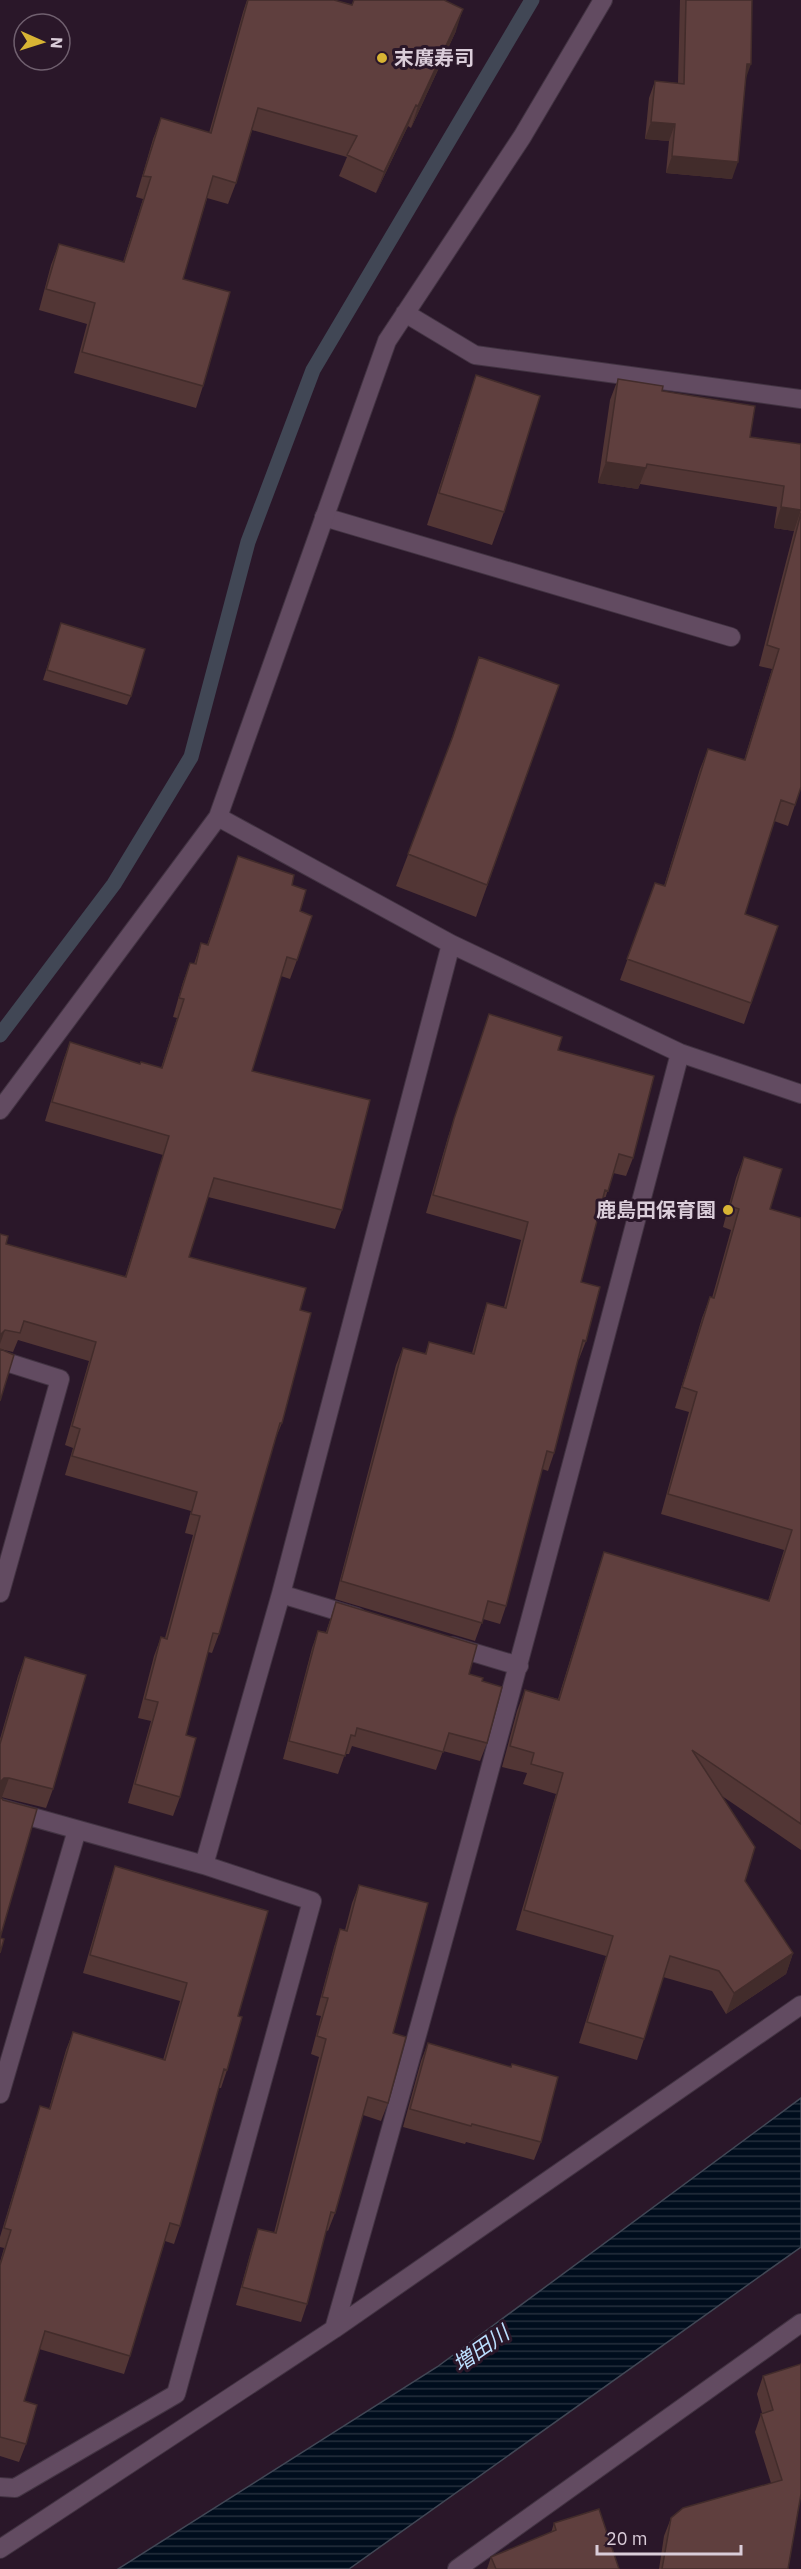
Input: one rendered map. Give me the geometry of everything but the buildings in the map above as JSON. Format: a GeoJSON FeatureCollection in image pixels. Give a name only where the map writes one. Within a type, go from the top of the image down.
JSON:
{"type":"FeatureCollection","features":[{"type":"Feature","properties":{"kind":"street"},"geometry":{"type":"LineString","coordinates":[[0,1110],[218,817],[387,341],[522,137],[603,0]]}},
{"type":"Feature","properties":{"kind":"street"},"geometry":{"type":"LineString","coordinates":[[405,313],[475,355],[801,399]]}},
{"type":"Feature","properties":{"kind":"street"},"geometry":{"type":"LineString","coordinates":[[324,517],[731,637]]}},
{"type":"Feature","properties":{"kind":"street"},"geometry":{"type":"LineString","coordinates":[[218,817],[451,944],[680,1053],[801,1094]]}},
{"type":"Feature","properties":{"kind":"street"},"geometry":{"type":"LineString","coordinates":[[204,1865],[281,1594],[451,944]]}},
{"type":"Feature","properties":{"kind":"street"},"geometry":{"type":"LineString","coordinates":[[334,2329],[405,2084],[519,1666],[680,1053]]}},
{"type":"Feature","properties":{"kind":"street"},"geometry":{"type":"LineString","coordinates":[[0,1360],[60,1379],[0,1593]]}},
{"type":"Feature","properties":{"kind":"street"},"geometry":{"type":"LineString","coordinates":[[281,1594],[372,1622]]}},
{"type":"Feature","properties":{"kind":"street"},"geometry":{"type":"LineString","coordinates":[[440,1642],[519,1666]]}},
{"type":"Feature","properties":{"kind":"street"},"geometry":{"type":"LineString","coordinates":[[0,1808],[204,1865],[312,1901],[176,2394],[15,2488],[0,2487]]}},
{"type":"Feature","properties":{"kind":"street"},"geometry":{"type":"LineString","coordinates":[[0,2094],[77,1830]]}},
{"type":"Feature","properties":{"kind":"street"},"geometry":{"type":"LineString","coordinates":[[0,2549],[334,2329],[801,2005]]}},
{"type":"Feature","properties":{"kind":"street"},"geometry":{"type":"LineString","coordinates":[[457,2569],[801,2323]]}},
{"type":"Feature","properties":{"kind":"water","name":"増田川"},"geometry":{"type":"Polygon","coordinates":[[[801,2098],[801,2247],[349,2569],[118,2569],[437,2367],[801,2098]]]}},
{"type":"Feature","properties":{"kind":"waterway"},"geometry":{"type":"LineString","coordinates":[[0,1035],[114,884],[191,757],[248,542],[313,370],[532,0]]}},
{"type":"Feature","properties":{"kind":"place","name":"末廣寿司"},"geometry":{"type":"Point","coordinates":[382,58]}},
{"type":"Feature","properties":{"kind":"place","name":"鹿島田保育園"},"geometry":{"type":"Point","coordinates":[728,1210]}}]}
